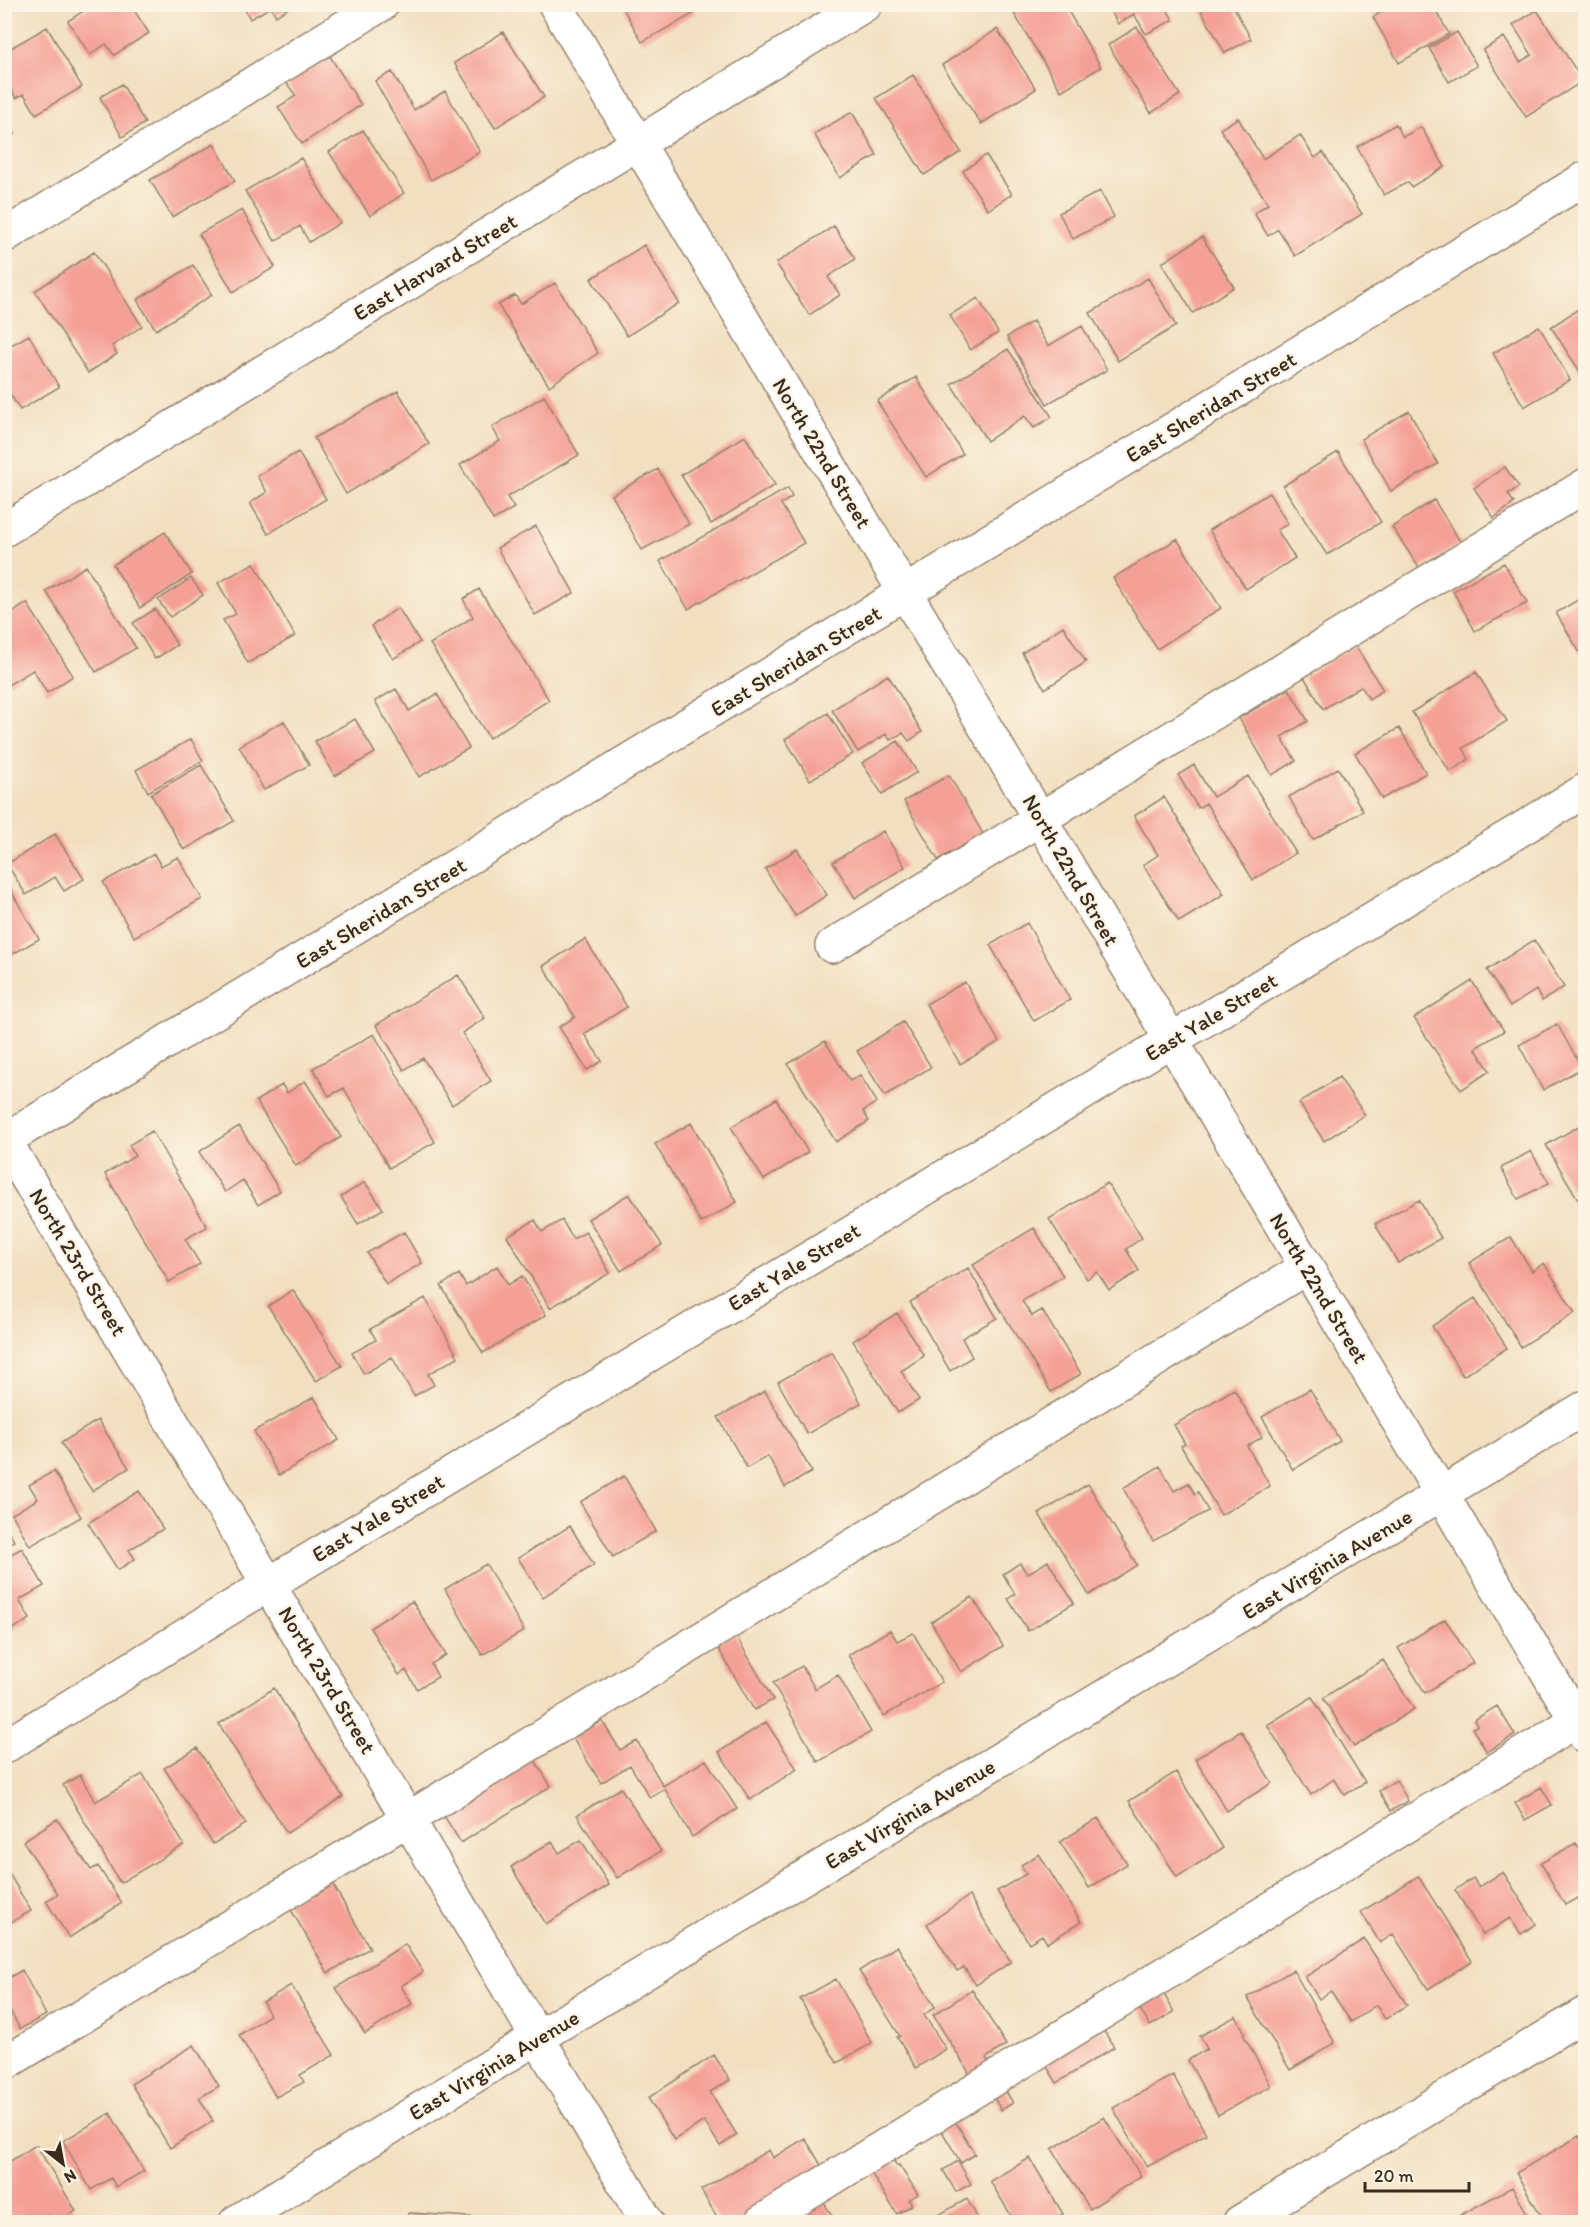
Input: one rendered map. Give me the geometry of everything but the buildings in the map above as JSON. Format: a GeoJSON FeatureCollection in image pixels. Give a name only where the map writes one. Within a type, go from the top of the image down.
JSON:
{"type":"FeatureCollection","features":[{"type":"Feature","properties":{"kind":"street"},"geometry":{"type":"LineString","coordinates":[[4,236],[382,4]]}},
{"type":"Feature","properties":{"kind":"street","name":"North 22nd Street"},"geometry":{"type":"LineString","coordinates":[[555,4],[1042,819],[1171,1041],[1581,1729]]}},
{"type":"Feature","properties":{"kind":"street","name":"East Harvard Street"},"geometry":{"type":"LineString","coordinates":[[4,530],[866,4]]}},
{"type":"Feature","properties":{"kind":"street","name":"East Sheridan Street"},"geometry":{"type":"LineString","coordinates":[[5,1140],[906,594],[1586,178]]}},
{"type":"Feature","properties":{"kind":"street"},"geometry":{"type":"LineString","coordinates":[[832,946],[1586,485]]}},
{"type":"Feature","properties":{"kind":"street","name":"East Yale Street"},"geometry":{"type":"LineString","coordinates":[[4,1747],[269,1584],[1586,790]]}},
{"type":"Feature","properties":{"kind":"street","name":"North 23rd Street"},"geometry":{"type":"LineString","coordinates":[[5,1140],[647,2223]]}},
{"type":"Feature","properties":{"kind":"street"},"geometry":{"type":"LineString","coordinates":[[4,2064],[408,1819],[1306,1267]]}},
{"type":"Feature","properties":{"kind":"street","name":"East Virginia Avenue"},"geometry":{"type":"LineString","coordinates":[[236,2223],[538,2037],[1586,1407]]}},
{"type":"Feature","properties":{"kind":"street"},"geometry":{"type":"LineString","coordinates":[[761,2223],[1581,1729]]}},
{"type":"Feature","properties":{"kind":"street"},"geometry":{"type":"LineString","coordinates":[[1240,2223],[1586,2013]]}},
{"type":"Feature","properties":{"kind":"shaded area"},"geometry":{"type":"Polygon","coordinates":[[[1585,1451],[1585,1692],[1498,1544],[1491,1521],[1499,1504],[1585,1451]]]}}]}
